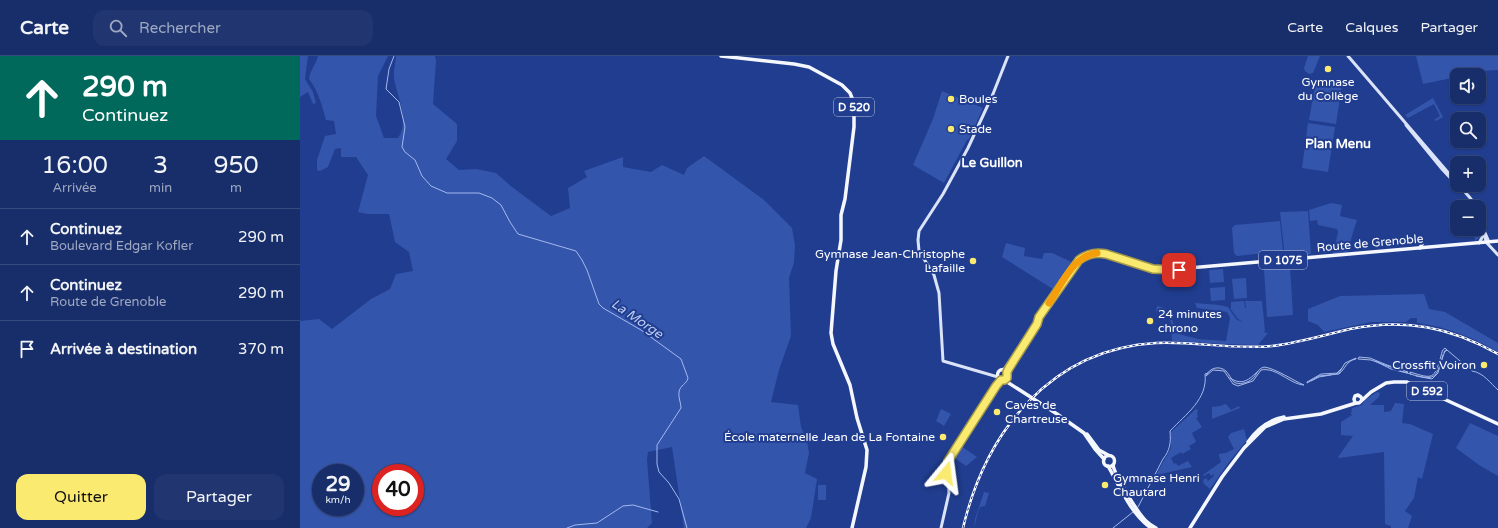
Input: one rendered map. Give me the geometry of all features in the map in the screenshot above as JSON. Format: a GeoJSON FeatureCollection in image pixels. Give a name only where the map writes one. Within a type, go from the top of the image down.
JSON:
{"type":"FeatureCollection","features":[{"type":"Feature","properties":{"kind":"main road","name":"D 520"},"geometry":{"type":"LineString","coordinates":[[721,56],[809,67],[842,85],[850,93],[854,105],[854,123],[845,199],[841,215],[841,235],[832,315],[832,339],[835,350],[850,385],[857,418],[865,442],[867,458],[852,528]]}},
{"type":"Feature","properties":{"kind":"main road"},"geometry":{"type":"LineString","coordinates":[[1420,248],[1422,241],[1425,247]]}},
{"type":"Feature","properties":{"kind":"main road","name":"D 1075"},"geometry":{"type":"LineString","coordinates":[[1487,242],[1498,241]]}},
{"type":"Feature","properties":{"kind":"main road","name":"Route de Grenoble"},"geometry":{"type":"LineString","coordinates":[[1006,371],[1039,317],[1079,260],[1087,255],[1098,252],[1144,267],[1166,270],[1487,242]]}},
{"type":"Feature","properties":{"kind":"main road"},"geometry":{"type":"LineString","coordinates":[[1006,371],[999,371],[1001,378],[1084,433],[1104,459],[1104,463],[1108,466],[1144,523],[1151,528]]}},
{"type":"Feature","properties":{"kind":"main road"},"geometry":{"type":"LineString","coordinates":[[1001,378],[1006,371]]}},
{"type":"Feature","properties":{"kind":"main road","name":"D 592"},"geometry":{"type":"LineString","coordinates":[[1361,398],[1389,382],[1407,382],[1498,424]]}},
{"type":"Feature","properties":{"kind":"main road"},"geometry":{"type":"LineString","coordinates":[[1190,528],[1222,477],[1254,434],[1264,424],[1284,417],[1332,412],[1355,401],[1360,403],[1361,398],[1355,396],[1355,401]]}},
{"type":"Feature","properties":{"kind":"main road"},"geometry":{"type":"LineString","coordinates":[[1062,417],[1082,428],[1099,450],[1115,458],[1115,474],[1135,510],[1144,520],[1156,528]]}},
{"type":"Feature","properties":{"kind":"main road"},"geometry":{"type":"LineString","coordinates":[[1104,459],[1108,455]]}},
{"type":"Feature","properties":{"kind":"main road"},"geometry":{"type":"LineString","coordinates":[[1108,466],[1114,465]]}},
{"type":"Feature","properties":{"kind":"street"},"geometry":{"type":"LineString","coordinates":[[941,528],[949,493],[946,470],[947,463],[1001,378],[943,361],[939,293],[934,275],[922,256],[918,245],[921,228],[943,194],[968,148],[994,94],[1008,56]]}},
{"type":"Feature","properties":{"kind":"street"},"geometry":{"type":"LineString","coordinates":[[1348,57],[1404,121],[1412,134],[1450,178]]}},
{"type":"Feature","properties":{"kind":"street"},"geometry":{"type":"LineString","coordinates":[[1465,192],[1472,200]]}},
{"type":"Feature","properties":{"kind":"street"},"geometry":{"type":"LineString","coordinates":[[1479,243],[1482,236]]}},
{"type":"Feature","properties":{"kind":"street"},"geometry":{"type":"LineString","coordinates":[[1485,236],[1487,242],[1498,255]]}},
{"type":"Feature","properties":{"kind":"shaded area"},"geometry":{"type":"Polygon","coordinates":[[[300,56],[308,56],[305,79],[313,92],[316,103],[313,104],[308,92],[300,97],[300,56]]]}},
{"type":"Feature","properties":{"kind":"shaded area"},"geometry":{"type":"Polygon","coordinates":[[[318,56],[388,56],[378,76],[376,116],[384,138],[398,138],[403,124],[403,116],[394,78],[396,56],[435,56],[436,61],[433,104],[457,124],[457,141],[446,159],[459,170],[476,169],[496,173],[551,216],[570,208],[568,188],[587,177],[584,171],[623,157],[623,167],[651,172],[662,165],[684,175],[687,168],[704,156],[764,200],[792,228],[795,245],[794,263],[789,278],[791,336],[779,370],[771,402],[798,405],[801,427],[807,441],[809,453],[805,473],[817,479],[811,518],[806,528],[684,528],[672,447],[648,452],[647,459],[652,523],[647,528],[300,528],[300,321],[319,319],[332,329],[371,299],[390,289],[396,274],[413,271],[409,252],[395,242],[389,214],[367,214],[358,212],[368,175],[356,157],[341,157],[341,148],[335,149],[328,167],[320,171],[317,170],[317,160],[325,136],[336,134],[334,121],[326,120],[317,93],[309,79],[318,56]]]}},
{"type":"Feature","properties":{"kind":"shaded area"},"geometry":{"type":"Polygon","coordinates":[[[1308,56],[1320,56],[1313,73],[1309,74],[1304,68],[1308,56]]]}},
{"type":"Feature","properties":{"kind":"shaded area"},"geometry":{"type":"Polygon","coordinates":[[[1416,56],[1498,56],[1498,70],[1486,71],[1486,68],[1450,68],[1450,78],[1423,84],[1416,56]]]}},
{"type":"Feature","properties":{"kind":"shaded area"},"geometry":{"type":"Polygon","coordinates":[[[1316,80],[1342,85],[1336,124],[1309,120],[1316,80]]]}},
{"type":"Feature","properties":{"kind":"shaded area","name":"Stade"},"geometry":{"type":"Polygon","coordinates":[[[942,91],[983,108],[969,139],[967,140],[944,183],[913,165],[933,119],[942,91]]]}},
{"type":"Feature","properties":{"kind":"shaded area"},"geometry":{"type":"Polygon","coordinates":[[[1433,98],[1443,117],[1436,121],[1434,120],[1440,116],[1434,104],[1408,118],[1405,115],[1433,98]]]}},
{"type":"Feature","properties":{"kind":"shaded area"},"geometry":{"type":"Polygon","coordinates":[[[1308,123],[1335,127],[1328,172],[1302,168],[1308,123]]]}},
{"type":"Feature","properties":{"kind":"shaded area"},"geometry":{"type":"Polygon","coordinates":[[[1331,203],[1342,205],[1340,216],[1357,220],[1347,252],[1333,254],[1338,232],[1337,229],[1318,225],[1317,220],[1310,221],[1309,210],[1331,203]]]}},
{"type":"Feature","properties":{"kind":"shaded area"},"geometry":{"type":"Polygon","coordinates":[[[1308,211],[1311,254],[1285,257],[1280,212],[1308,211]]]}},
{"type":"Feature","properties":{"kind":"shaded area"},"geometry":{"type":"Polygon","coordinates":[[[1280,221],[1283,251],[1237,256],[1234,253],[1232,228],[1235,225],[1280,221]]]}},
{"type":"Feature","properties":{"kind":"shaded area"},"geometry":{"type":"Polygon","coordinates":[[[1474,236],[1481,236],[1481,237],[1475,241],[1474,236]]]}},
{"type":"Feature","properties":{"kind":"shaded area"},"geometry":{"type":"Polygon","coordinates":[[[1006,243],[1025,248],[1024,256],[1042,259],[1044,253],[1052,253],[1074,263],[1056,291],[1002,257],[1006,243]]]}},
{"type":"Feature","properties":{"kind":"shaded area"},"geometry":{"type":"Polygon","coordinates":[[[1290,267],[1293,315],[1267,317],[1264,269],[1290,267]]]}},
{"type":"Feature","properties":{"kind":"shaded area"},"geometry":{"type":"Polygon","coordinates":[[[1223,269],[1224,282],[1210,283],[1209,270],[1223,269]]]}},
{"type":"Feature","properties":{"kind":"shaded area"},"geometry":{"type":"Polygon","coordinates":[[[1246,278],[1247,298],[1234,299],[1232,279],[1246,278]]]}},
{"type":"Feature","properties":{"kind":"shaded area"},"geometry":{"type":"Polygon","coordinates":[[[1225,287],[1225,300],[1211,301],[1210,288],[1225,287]]]}},
{"type":"Feature","properties":{"kind":"shaded area"},"geometry":{"type":"Polygon","coordinates":[[[1424,294],[1429,309],[1445,312],[1498,343],[1498,352],[1459,333],[1439,327],[1417,323],[1417,318],[1411,318],[1406,322],[1371,322],[1324,332],[1318,325],[1308,321],[1308,309],[1340,296],[1424,294]]]}},
{"type":"Feature","properties":{"kind":"shaded area"},"geometry":{"type":"Polygon","coordinates":[[[1244,301],[1245,308],[1245,301],[1262,301],[1265,331],[1263,332],[1268,333],[1258,345],[1172,341],[1171,322],[1169,318],[1156,311],[1157,306],[1162,307],[1168,312],[1172,320],[1175,333],[1198,339],[1226,341],[1230,318],[1227,312],[1197,308],[1195,303],[1228,307],[1236,319],[1244,323],[1237,318],[1230,308],[1231,302],[1244,301]]]}},
{"type":"Feature","properties":{"kind":"shaded area"},"geometry":{"type":"Polygon","coordinates":[[[1445,348],[1447,350],[1445,351],[1435,375],[1431,377],[1426,377],[1410,374],[1410,372],[1424,376],[1432,376],[1439,364],[1442,351],[1445,348]]]}},
{"type":"Feature","properties":{"kind":"shaded area"},"geometry":{"type":"Polygon","coordinates":[[[1359,357],[1370,358],[1408,372],[1407,373],[1371,360],[1358,359],[1359,357]]]}},
{"type":"Feature","properties":{"kind":"shaded area"},"geometry":{"type":"Polygon","coordinates":[[[1356,358],[1348,363],[1339,374],[1319,376],[1307,383],[1321,374],[1339,373],[1345,363],[1356,358]]]}},
{"type":"Feature","properties":{"kind":"shaded area"},"geometry":{"type":"Polygon","coordinates":[[[1264,367],[1279,372],[1304,385],[1293,382],[1278,373],[1267,370],[1261,370],[1253,381],[1238,386],[1233,384],[1224,371],[1213,370],[1206,376],[1212,369],[1220,368],[1226,371],[1234,382],[1243,383],[1248,382],[1260,369],[1264,367]]]}},
{"type":"Feature","properties":{"kind":"shaded area"},"geometry":{"type":"Polygon","coordinates":[[[1377,392],[1380,393],[1379,397],[1370,405],[1384,405],[1384,412],[1391,411],[1395,403],[1404,404],[1402,423],[1410,424],[1433,434],[1422,479],[1418,477],[1414,498],[1405,511],[1412,516],[1408,528],[1391,528],[1391,526],[1385,524],[1384,452],[1338,457],[1353,436],[1341,435],[1341,422],[1352,415],[1352,408],[1362,405],[1365,400],[1377,392]]]}},
{"type":"Feature","properties":{"kind":"shaded area"},"geometry":{"type":"Polygon","coordinates":[[[1226,404],[1231,410],[1239,406],[1240,408],[1212,419],[1212,407],[1226,404]]]}},
{"type":"Feature","properties":{"kind":"shaded area"},"geometry":{"type":"Polygon","coordinates":[[[941,409],[951,414],[944,426],[936,421],[941,409]]]}},
{"type":"Feature","properties":{"kind":"shaded area"},"geometry":{"type":"Polygon","coordinates":[[[1196,409],[1198,410],[1198,417],[1196,418],[1202,427],[1192,433],[1196,442],[1189,446],[1191,449],[1182,454],[1181,452],[1171,458],[1174,464],[1176,463],[1178,466],[1188,461],[1192,467],[1156,475],[1171,448],[1171,432],[1196,409]]]}},
{"type":"Feature","properties":{"kind":"shaded area"},"geometry":{"type":"Polygon","coordinates":[[[1470,423],[1498,436],[1498,476],[1479,465],[1456,448],[1470,423]]]}},
{"type":"Feature","properties":{"kind":"shaded area"},"geometry":{"type":"Polygon","coordinates":[[[1244,429],[1247,440],[1210,489],[1204,484],[1203,480],[1206,478],[1208,481],[1214,476],[1213,474],[1211,476],[1209,473],[1204,476],[1203,475],[1221,462],[1219,454],[1226,453],[1234,449],[1228,437],[1231,433],[1244,429]]]}},
{"type":"Feature","properties":{"kind":"shaded area"},"geometry":{"type":"Polygon","coordinates":[[[961,446],[977,457],[966,466],[953,457],[961,446]]]}},
{"type":"Feature","properties":{"kind":"shaded area"},"geometry":{"type":"Polygon","coordinates":[[[818,485],[826,485],[826,500],[818,500],[818,485]]]}},
{"type":"Feature","properties":{"kind":"shaded area"},"geometry":{"type":"Polygon","coordinates":[[[984,492],[989,493],[985,506],[980,507],[974,528],[975,519],[984,492]]]}},
{"type":"Feature","properties":{"kind":"waterway","name":"La Morge"},"geometry":{"type":"LineString","coordinates":[[394,56],[389,69],[386,89],[399,102],[405,127],[402,147],[405,152],[415,160],[422,176],[431,186],[447,193],[479,193],[492,198],[501,205],[518,234],[576,251],[587,270],[599,304],[603,308],[641,330],[681,359],[688,378],[679,392],[681,408],[657,445],[657,464],[659,472],[669,483],[679,499],[687,528]]}},
{"type":"Feature","properties":{"kind":"waterway","name":"La Morge"},"geometry":{"type":"LineString","coordinates":[[1444,352],[1447,350],[1472,371],[1483,376],[1498,390]]}},
{"type":"Feature","properties":{"kind":"waterway","name":"La Morge"},"geometry":{"type":"LineString","coordinates":[[1416,376],[1432,379],[1438,373],[1443,355]]}},
{"type":"Feature","properties":{"kind":"waterway","name":"La Morge"},"geometry":{"type":"LineString","coordinates":[[1375,361],[1391,369],[1411,374]]}},
{"type":"Feature","properties":{"kind":"waterway","name":"La Morge"},"geometry":{"type":"LineString","coordinates":[[1336,374],[1342,368]]}},
{"type":"Feature","properties":{"kind":"waterway","name":"La Morge"},"geometry":{"type":"LineString","coordinates":[[1230,378],[1238,382],[1242,382],[1252,377],[1258,371]]}},
{"type":"Feature","properties":{"kind":"waterway","name":"La Morge"},"geometry":{"type":"LineString","coordinates":[[1138,507],[1169,449],[1170,431],[1195,406],[1203,391],[1205,374],[1208,373]]}},
{"type":"Feature","properties":{"kind":"waterway","name":"La Morge"},"geometry":{"type":"LineString","coordinates":[[1311,381],[1319,377],[1331,375]]}},
{"type":"Feature","properties":{"kind":"waterway"},"geometry":{"type":"LineString","coordinates":[[567,528],[575,525],[597,523],[623,506],[633,505],[658,512]]}},
{"type":"Feature","properties":{"kind":"waterway","name":"La Morge"},"geometry":{"type":"LineString","coordinates":[[1113,528],[1133,512]]}},
{"type":"Feature","properties":{"kind":"railway"},"geometry":{"type":"LineString","coordinates":[[963,528],[974,492],[988,459],[1006,428],[1029,401],[1055,379],[1085,361],[1119,349],[1156,343],[1185,343],[1243,347],[1272,346],[1301,341],[1350,329],[1390,324],[1427,327],[1445,331],[1462,337],[1498,354]]}},
{"type":"Feature","properties":{"kind":"slow traffic"},"geometry":{"type":"LineString","coordinates":[[1049,303],[1079,260],[1084,256],[1097,253]]}},
{"type":"Feature","properties":{"kind":"place","name":"Gymnase du Collège"},"geometry":{"type":"Point","coordinates":[1328,69]}},
{"type":"Feature","properties":{"kind":"place","name":"Boules"},"geometry":{"type":"Point","coordinates":[951,99]}},
{"type":"Feature","properties":{"kind":"place","name":"Stade"},"geometry":{"type":"Point","coordinates":[951,129]}},
{"type":"Feature","properties":{"kind":"place","name":"Gymnase Jean-Christophe Lafaille"},"geometry":{"type":"Point","coordinates":[973,261]}},
{"type":"Feature","properties":{"kind":"place","name":"24 minutes chrono"},"geometry":{"type":"Point","coordinates":[1150,321]}},
{"type":"Feature","properties":{"kind":"place","name":"Crossfit Voiron"},"geometry":{"type":"Point","coordinates":[1484,365]}},
{"type":"Feature","properties":{"kind":"place","name":"Caves de Chartreuse"},"geometry":{"type":"Point","coordinates":[997,412]}},
{"type":"Feature","properties":{"kind":"place","name":"École maternelle Jean de La Fontaine"},"geometry":{"type":"Point","coordinates":[943,437]}},
{"type":"Feature","properties":{"kind":"place","name":"Gymnase Henri Chautard"},"geometry":{"type":"Point","coordinates":[1105,485]}},
{"type":"Feature","properties":{"kind":"district","name":"Plan Menu"},"geometry":{"type":"Point","coordinates":[1338,144]}},
{"type":"Feature","properties":{"kind":"district","name":"Le Guillon"},"geometry":{"type":"Point","coordinates":[992,163]}},
{"type":"Feature","properties":{"kind":"route"},"geometry":{"type":"LineString","coordinates":[[946,473],[948,461],[996,386],[1001,380],[1007,378],[1009,368],[1037,324],[1039,317],[1079,260],[1084,256],[1098,252],[1144,267],[1153,269],[1179,270]]}}]}
